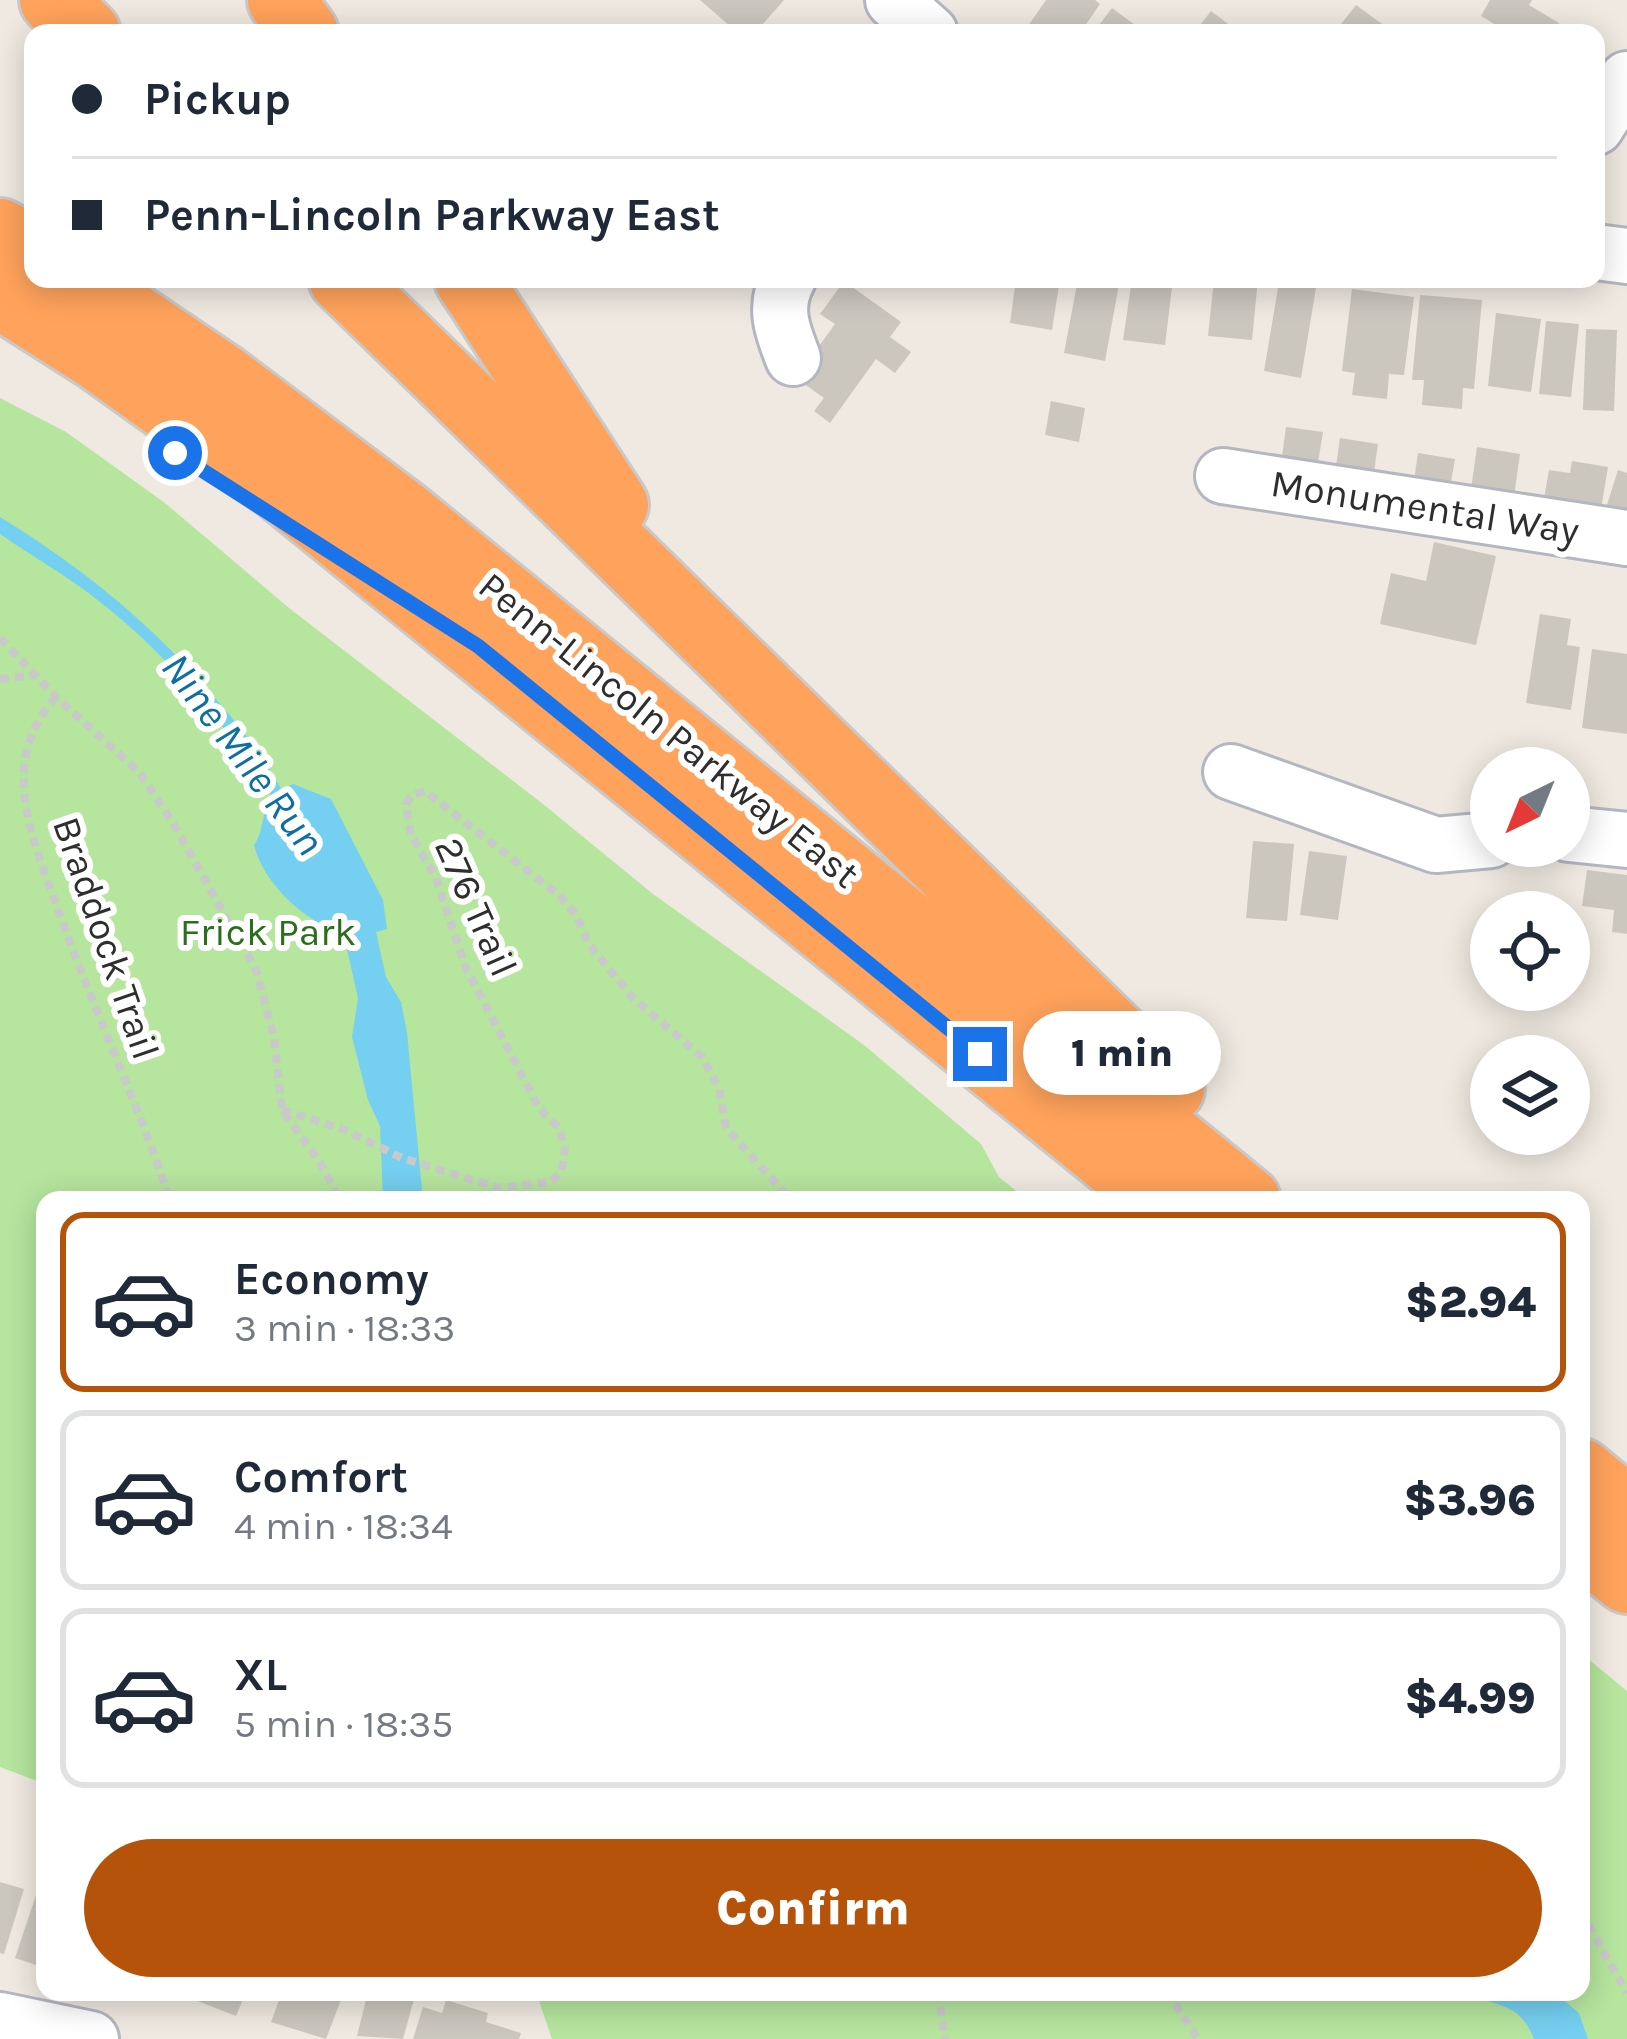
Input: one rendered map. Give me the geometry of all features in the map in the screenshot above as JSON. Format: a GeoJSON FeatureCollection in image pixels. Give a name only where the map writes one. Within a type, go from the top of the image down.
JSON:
{"type":"FeatureCollection","features":[{"type":"Feature","properties":{"kind":"highway"},"geometry":{"type":"LineString","coordinates":[[53,0],[78,24]]}},
{"type":"Feature","properties":{"kind":"highway","name":"Penn-Lincoln Parkway East"},"geometry":{"type":"LineString","coordinates":[[89,288],[239,389],[403,514],[1235,1191]]}},
{"type":"Feature","properties":{"kind":"highway"},"geometry":{"type":"LineString","coordinates":[[351,288],[1277,1191]]}},
{"type":"Feature","properties":{"kind":"highway"},"geometry":{"type":"LineString","coordinates":[[473,288],[594,475],[710,634]]}},
{"type":"Feature","properties":{"kind":"highway","name":"Penn-Lincoln Parkway East"},"geometry":{"type":"LineString","coordinates":[[0,296],[96,356],[278,486],[1149,1191]]}},
{"type":"Feature","properties":{"kind":"highway"},"geometry":{"type":"LineString","coordinates":[[0,345],[478,646]]}},
{"type":"Feature","properties":{"kind":"highway"},"geometry":{"type":"LineString","coordinates":[[1590,1479],[1627,1510]]}},
{"type":"Feature","properties":{"kind":"highway"},"geometry":{"type":"LineString","coordinates":[[1590,1550],[1627,1580]]}},
{"type":"Feature","properties":{"kind":"street"},"geometry":{"type":"LineString","coordinates":[[1605,113],[1627,79]]}},
{"type":"Feature","properties":{"kind":"street"},"geometry":{"type":"LineString","coordinates":[[783,288],[779,316],[793,358]]}},
{"type":"Feature","properties":{"kind":"street","name":"Monumental Way"},"geometry":{"type":"LineString","coordinates":[[1223,476],[1627,538]]}},
{"type":"Feature","properties":{"kind":"street"},"geometry":{"type":"LineString","coordinates":[[1231,772],[1436,845],[1470,843]]}},
{"type":"Feature","properties":{"kind":"street"},"geometry":{"type":"LineString","coordinates":[[1590,836],[1627,840]]}},
{"type":"Feature","properties":{"kind":"street"},"geometry":{"type":"LineString","coordinates":[[0,2022],[92,2039]]}},
{"type":"Feature","properties":{"kind":"path"},"geometry":{"type":"LineString","coordinates":[[0,638],[56,697],[140,772],[256,970],[274,1036],[282,1109],[335,1191]]}},
{"type":"Feature","properties":{"kind":"path"},"geometry":{"type":"LineString","coordinates":[[0,679],[34,675]]}},
{"type":"Feature","properties":{"kind":"path","name":"Braddock Trail"},"geometry":{"type":"LineString","coordinates":[[56,697],[41,712],[29,737],[24,789],[45,872],[81,976],[166,1191]]}},
{"type":"Feature","properties":{"kind":"path","name":"276 Trail"},"geometry":{"type":"LineString","coordinates":[[282,1109],[343,1129],[402,1158],[499,1188],[551,1182],[562,1171],[566,1149],[559,1128],[539,1108],[465,966],[436,878],[411,835],[406,804],[412,795],[424,791],[559,895],[577,916],[588,944],[632,997],[702,1057],[719,1088],[726,1128],[783,1191]]}},
{"type":"Feature","properties":{"kind":"path"},"geometry":{"type":"LineString","coordinates":[[1590,1928],[1627,1993]]}},
{"type":"Feature","properties":{"kind":"path"},"geometry":{"type":"LineString","coordinates":[[939,2001],[945,2039]]}},
{"type":"Feature","properties":{"kind":"path"},"geometry":{"type":"LineString","coordinates":[[1173,2001],[1198,2039]]}},
{"type":"Feature","properties":{"kind":"green space","name":"Frick Park"},"geometry":{"type":"Polygon","coordinates":[[[0,398],[66,432],[165,503],[289,608],[653,894],[864,1045],[981,1144],[999,1177],[1016,1191],[36,1191],[36,1781],[0,1767],[0,398]]]}},
{"type":"Feature","properties":{"kind":"green space"},"geometry":{"type":"Polygon","coordinates":[[[1590,1660],[1627,1691],[1627,2039],[552,2039],[539,2001],[1590,2001],[1590,1660]]]}},
{"type":"Feature","properties":{"kind":"water","name":"Nine Mile Run"},"geometry":{"type":"Polygon","coordinates":[[[0,517],[61,557],[140,621],[242,730],[281,789],[293,784],[331,799],[383,900],[387,929],[376,932],[386,977],[401,1002],[407,1033],[422,1191],[383,1191],[380,1126],[368,1100],[352,1037],[358,998],[343,932],[301,911],[266,874],[254,845],[272,796],[215,717],[172,668],[100,602],[0,534],[0,517]]]}},
{"type":"Feature","properties":{"kind":"water"},"geometry":{"type":"Polygon","coordinates":[[[1489,2001],[1565,2001],[1579,2013],[1588,2039],[1534,2039],[1514,2011],[1489,2001]]]}},
{"type":"Feature","properties":{"kind":"building"},"geometry":{"type":"Polygon","coordinates":[[[700,0],[784,0],[763,24],[728,24],[700,0]]]}},
{"type":"Feature","properties":{"kind":"building"},"geometry":{"type":"Polygon","coordinates":[[[1046,0],[1095,0],[1100,4],[1086,24],[1029,24],[1046,0]]]}},
{"type":"Feature","properties":{"kind":"building"},"geometry":{"type":"Polygon","coordinates":[[[1490,0],[1532,0],[1529,5],[1559,23],[1494,24],[1481,16],[1490,0]]]}},
{"type":"Feature","properties":{"kind":"building"},"geometry":{"type":"Polygon","coordinates":[[[1356,5],[1382,24],[1341,24],[1356,5]]]}},
{"type":"Feature","properties":{"kind":"building"},"geometry":{"type":"Polygon","coordinates":[[[1112,8],[1134,24],[1100,24],[1112,8]]]}},
{"type":"Feature","properties":{"kind":"building"},"geometry":{"type":"Polygon","coordinates":[[[1211,11],[1228,24],[1201,24],[1211,11]]]}},
{"type":"Feature","properties":{"kind":"building"},"geometry":{"type":"Polygon","coordinates":[[[839,288],[854,288],[901,322],[890,337],[911,352],[895,373],[876,359],[830,423],[814,411],[824,398],[796,378],[835,324],[820,314],[839,288]]]}},
{"type":"Feature","properties":{"kind":"building"},"geometry":{"type":"Polygon","coordinates":[[[1015,288],[1059,288],[1052,330],[1010,323],[1015,288]]]}},
{"type":"Feature","properties":{"kind":"building"},"geometry":{"type":"Polygon","coordinates":[[[1076,288],[1118,288],[1105,361],[1064,353],[1076,288]]]}},
{"type":"Feature","properties":{"kind":"building"},"geometry":{"type":"Polygon","coordinates":[[[1131,288],[1172,288],[1165,345],[1123,340],[1131,288]]]}},
{"type":"Feature","properties":{"kind":"building"},"geometry":{"type":"Polygon","coordinates":[[[1213,288],[1257,288],[1252,340],[1208,336],[1213,288]]]}},
{"type":"Feature","properties":{"kind":"building"},"geometry":{"type":"Polygon","coordinates":[[[1278,288],[1316,288],[1301,378],[1264,371],[1278,288]]]}},
{"type":"Feature","properties":{"kind":"building"},"geometry":{"type":"Polygon","coordinates":[[[1352,289],[1414,297],[1404,375],[1389,374],[1387,399],[1352,395],[1355,373],[1342,371],[1352,289]]]}},
{"type":"Feature","properties":{"kind":"building"},"geometry":{"type":"Polygon","coordinates":[[[1420,295],[1482,300],[1474,389],[1463,388],[1462,409],[1422,405],[1424,380],[1412,380],[1420,295]]]}},
{"type":"Feature","properties":{"kind":"building"},"geometry":{"type":"Polygon","coordinates":[[[1496,313],[1541,319],[1531,392],[1488,386],[1496,313]]]}},
{"type":"Feature","properties":{"kind":"building"},"geometry":{"type":"Polygon","coordinates":[[[1546,321],[1579,324],[1571,397],[1539,394],[1546,321]]]}},
{"type":"Feature","properties":{"kind":"building"},"geometry":{"type":"Polygon","coordinates":[[[1586,329],[1617,330],[1614,411],[1583,410],[1586,329]]]}},
{"type":"Feature","properties":{"kind":"building"},"geometry":{"type":"Polygon","coordinates":[[[1051,401],[1085,408],[1079,442],[1045,435],[1051,401]]]}},
{"type":"Feature","properties":{"kind":"building"},"geometry":{"type":"Polygon","coordinates":[[[1286,427],[1323,432],[1317,469],[1281,464],[1286,427]]]}},
{"type":"Feature","properties":{"kind":"building"},"geometry":{"type":"Polygon","coordinates":[[[1340,438],[1378,444],[1373,479],[1335,473],[1340,438]]]}},
{"type":"Feature","properties":{"kind":"building"},"geometry":{"type":"Polygon","coordinates":[[[1477,447],[1520,454],[1514,496],[1471,489],[1477,447]]]}},
{"type":"Feature","properties":{"kind":"building"},"geometry":{"type":"Polygon","coordinates":[[[1418,453],[1455,459],[1449,493],[1413,487],[1418,453]]]}},
{"type":"Feature","properties":{"kind":"building"},"geometry":{"type":"Polygon","coordinates":[[[1572,461],[1608,467],[1600,515],[1543,504],[1549,470],[1570,473],[1572,461]]]}},
{"type":"Feature","properties":{"kind":"building"},"geometry":{"type":"Polygon","coordinates":[[[1618,470],[1627,473],[1627,514],[1606,508],[1618,470]]]}},
{"type":"Feature","properties":{"kind":"building"},"geometry":{"type":"Polygon","coordinates":[[[1434,542],[1496,556],[1476,645],[1380,624],[1391,573],[1426,581],[1434,542]]]}},
{"type":"Feature","properties":{"kind":"building"},"geometry":{"type":"Polygon","coordinates":[[[1540,614],[1571,619],[1567,645],[1580,647],[1571,710],[1526,703],[1540,614]]]}},
{"type":"Feature","properties":{"kind":"building"},"geometry":{"type":"Polygon","coordinates":[[[1592,649],[1627,654],[1627,734],[1582,728],[1592,649]]]}},
{"type":"Feature","properties":{"kind":"building"},"geometry":{"type":"Polygon","coordinates":[[[1253,841],[1294,844],[1287,921],[1246,918],[1253,841]]]}},
{"type":"Feature","properties":{"kind":"building"},"geometry":{"type":"Polygon","coordinates":[[[1309,851],[1347,856],[1338,920],[1300,915],[1309,851]]]}},
{"type":"Feature","properties":{"kind":"building"},"geometry":{"type":"Polygon","coordinates":[[[1587,870],[1627,875],[1627,934],[1612,932],[1614,910],[1590,907],[1590,891],[1584,891],[1587,870]]]}},
{"type":"Feature","properties":{"kind":"building"},"geometry":{"type":"Polygon","coordinates":[[[0,1882],[24,1889],[4,1954],[0,1953],[0,1882]]]}},
{"type":"Feature","properties":{"kind":"building"},"geometry":{"type":"Polygon","coordinates":[[[36,1895],[36,1965],[15,1958],[36,1895]]]}},
{"type":"Feature","properties":{"kind":"building"},"geometry":{"type":"Polygon","coordinates":[[[198,2001],[242,2001],[236,2016],[198,2001]]]}},
{"type":"Feature","properties":{"kind":"building"},"geometry":{"type":"Polygon","coordinates":[[[279,2001],[341,2001],[326,2039],[271,2022],[279,2001]]]}},
{"type":"Feature","properties":{"kind":"building"},"geometry":{"type":"Polygon","coordinates":[[[366,2001],[414,2001],[403,2039],[357,2036],[366,2001]]]}},
{"type":"Feature","properties":{"kind":"building"},"geometry":{"type":"Polygon","coordinates":[[[449,2001],[488,2013],[486,2022],[521,2033],[519,2039],[413,2039],[423,2007],[442,2013],[449,2001]]]}},
{"type":"Feature","properties":{"kind":"route"},"geometry":{"type":"LineString","coordinates":[[175,453],[478,646],[980,1054]]}}]}
